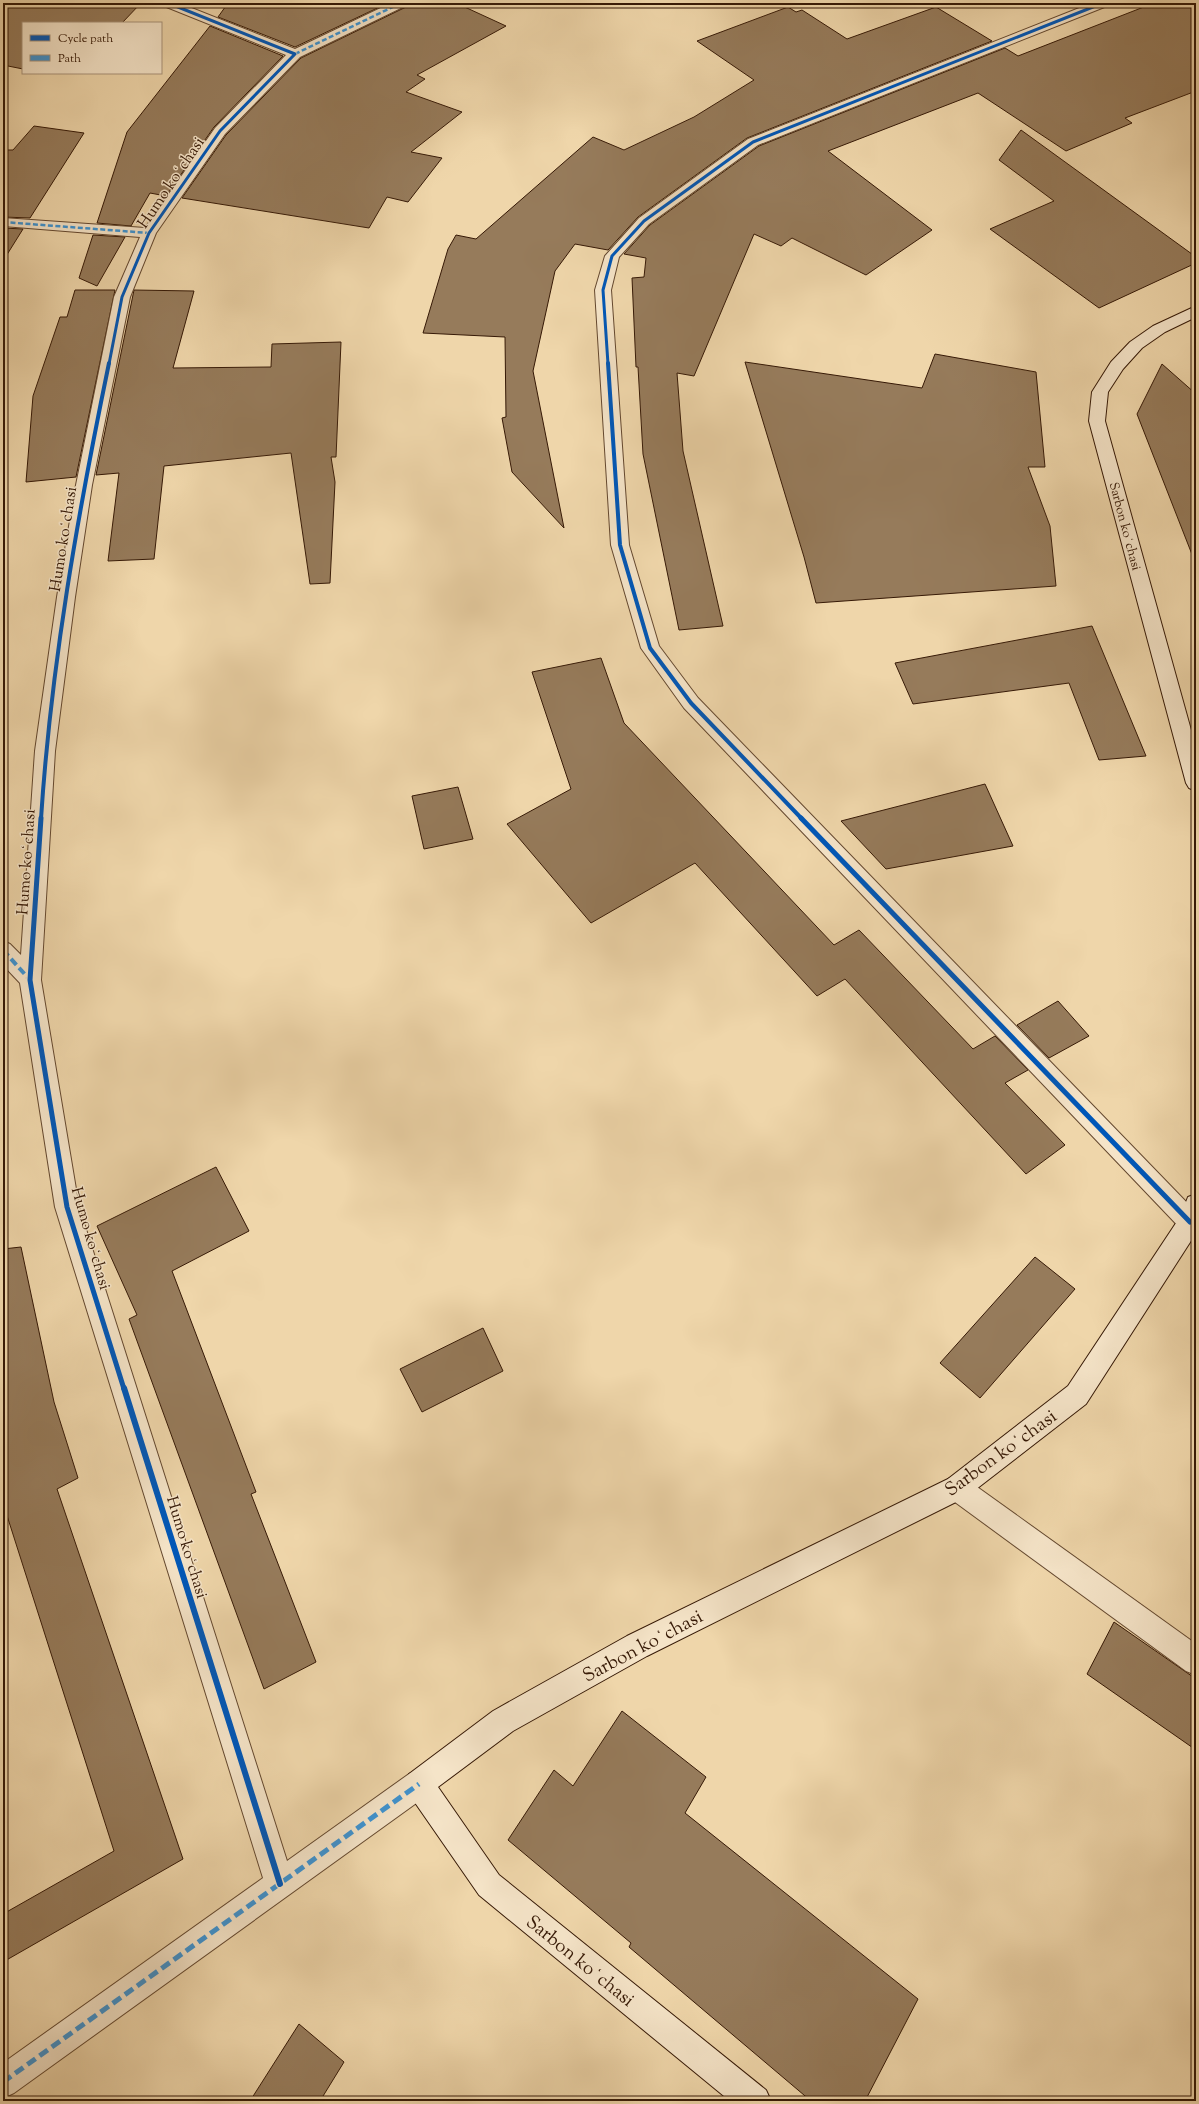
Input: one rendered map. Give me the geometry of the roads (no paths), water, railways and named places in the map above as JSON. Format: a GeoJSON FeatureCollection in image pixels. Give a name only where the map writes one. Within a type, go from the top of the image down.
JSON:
{"type":"FeatureCollection","features":[{"type":"Feature","properties":{"kind":"street"},"geometry":{"type":"LineString","coordinates":[[168,3],[295,54],[401,3]]}},
{"type":"Feature","properties":{"kind":"street"},"geometry":{"type":"LineString","coordinates":[[1103,3],[753,142],[644,221],[612,256],[602,290],[620,545],[650,648],[692,702],[1193,1214]]}},
{"type":"Feature","properties":{"kind":"street","name":"Humo koʻchasi"},"geometry":{"type":"LineString","coordinates":[[280,1884],[67,1207],[30,980],[45,751],[66,598],[84,485],[122,297],[149,233],[220,131],[295,54]]}},
{"type":"Feature","properties":{"kind":"street"},"geometry":{"type":"LineString","coordinates":[[3,222],[149,233]]}},
{"type":"Feature","properties":{"kind":"street","name":"Sarbon koʻchasi"},"geometry":{"type":"LineString","coordinates":[[1196,311],[1159,329],[1136,344],[1117,366],[1100,392],[1097,421],[1196,783]]}},
{"type":"Feature","properties":{"kind":"street"},"geometry":{"type":"LineString","coordinates":[[3,950],[30,980]]}},
{"type":"Feature","properties":{"kind":"street","name":"Sarbon koʻchasi"},"geometry":{"type":"LineString","coordinates":[[755,2101],[489,1885],[419,1784],[503,1721],[637,1646],[957,1488],[1077,1395],[1193,1214]]}},
{"type":"Feature","properties":{"kind":"street"},"geometry":{"type":"LineString","coordinates":[[957,1488],[1196,1661]]}},
{"type":"Feature","properties":{"kind":"street"},"geometry":{"type":"LineString","coordinates":[[3,2082],[419,1784]]}}]}
